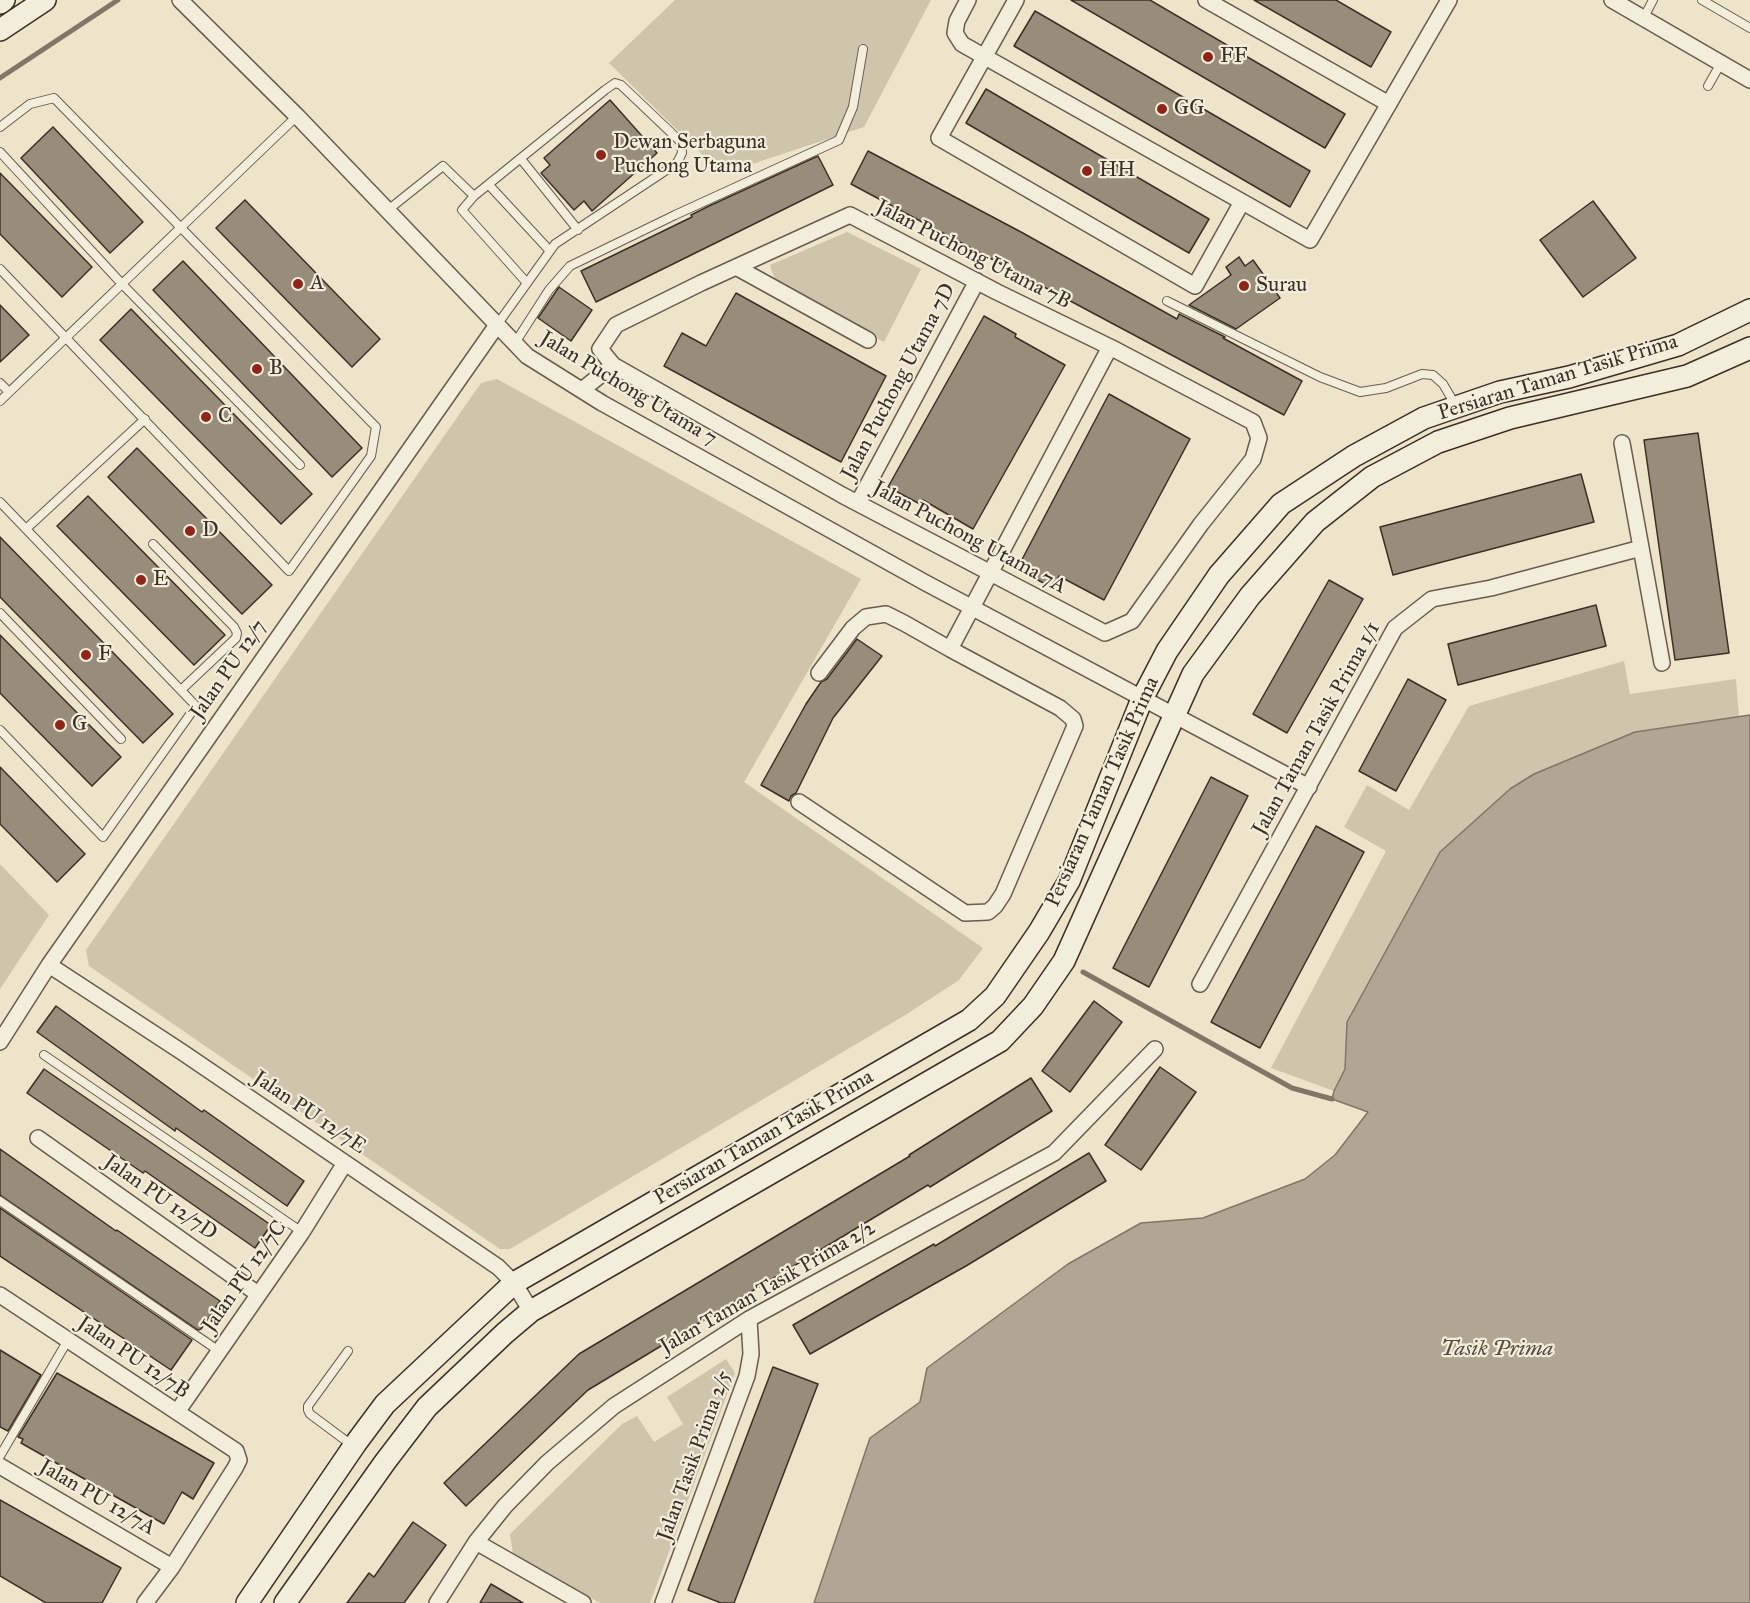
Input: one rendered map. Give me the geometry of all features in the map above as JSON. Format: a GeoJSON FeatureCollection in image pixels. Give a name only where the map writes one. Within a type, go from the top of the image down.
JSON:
{"type":"FeatureCollection","features":[{"type":"Feature","properties":{"kind":"main road"},"geometry":{"type":"LineString","coordinates":[[0,3],[4,0]]}},
{"type":"Feature","properties":{"kind":"main road"},"geometry":{"type":"LineString","coordinates":[[0,30],[45,0]]}},
{"type":"Feature","properties":{"kind":"main road","name":"Persiaran Taman Tasik Prima"},"geometry":{"type":"LineString","coordinates":[[247,1603],[386,1404],[513,1283],[969,1020],[995,996],[1039,932],[1069,881],[1142,699],[1167,651],[1219,576],[1281,504],[1354,456],[1424,418],[1500,392],[1569,376],[1678,345],[1750,310]]}},
{"type":"Feature","properties":{"kind":"main road","name":"Persiaran Taman Tasik Prima"},"geometry":{"type":"LineString","coordinates":[[285,1603],[427,1407],[531,1311],[1000,1041],[1033,1006],[1064,961],[1193,674],[1250,596],[1315,522],[1372,477],[1438,442],[1510,417],[1687,376],[1750,348]]}},
{"type":"Feature","properties":{"kind":"street","name":"Jalan Puchong Utama 7"},"geometry":{"type":"LineString","coordinates":[[180,0],[297,116],[527,356],[602,403],[971,607],[1309,787]]}},
{"type":"Feature","properties":{"kind":"street"},"geometry":{"type":"LineString","coordinates":[[968,0],[957,21],[955,33],[962,44],[1310,240],[1449,0]]}},
{"type":"Feature","properties":{"kind":"street"},"geometry":{"type":"LineString","coordinates":[[1016,0],[939,138],[1195,286],[1242,202]]}},
{"type":"Feature","properties":{"kind":"street"},"geometry":{"type":"LineString","coordinates":[[1206,0],[1389,104]]}},
{"type":"Feature","properties":{"kind":"street"},"geometry":{"type":"LineString","coordinates":[[1612,0],[1750,80]]}},
{"type":"Feature","properties":{"kind":"street","name":"Jalan Puchong Utama 7B"},"geometry":{"type":"LineString","coordinates":[[613,365],[600,349],[616,325],[850,215],[1253,422],[1258,438],[1253,459]]}},
{"type":"Feature","properties":{"kind":"street"},"geometry":{"type":"LineString","coordinates":[[736,267],[868,340]]}},
{"type":"Feature","properties":{"kind":"street","name":"Jalan Puchong Utama 7D"},"geometry":{"type":"LineString","coordinates":[[858,503],[976,281]]}},
{"type":"Feature","properties":{"kind":"street","name":"Jalan PU 12/7"},"geometry":{"type":"LineString","coordinates":[[0,1042],[49,965],[497,325]]}},
{"type":"Feature","properties":{"kind":"street"},"geometry":{"type":"LineString","coordinates":[[950,649],[1110,347]]}},
{"type":"Feature","properties":{"kind":"street"},"geometry":{"type":"LineString","coordinates":[[582,390],[613,365]]}},
{"type":"Feature","properties":{"kind":"street","name":"Jalan Puchong Utama 7A"},"geometry":{"type":"LineString","coordinates":[[613,365],[858,503],[1105,633],[1132,621],[1201,524],[1253,459]]}},
{"type":"Feature","properties":{"kind":"street"},"geometry":{"type":"LineString","coordinates":[[1622,443],[1662,663]]}},
{"type":"Feature","properties":{"kind":"street","name":"Jalan Taman Tasik Prima 1/1"},"geometry":{"type":"LineString","coordinates":[[1200,984],[1395,628],[1432,599],[1491,588],[1641,548]]}},
{"type":"Feature","properties":{"kind":"street"},"geometry":{"type":"LineString","coordinates":[[800,802],[965,913],[988,912],[1004,894],[1075,726],[1073,719],[1060,708],[886,614],[866,617],[853,628],[819,673]]}},
{"type":"Feature","properties":{"kind":"street","name":"Jalan PU 12/7E"},"geometry":{"type":"LineString","coordinates":[[49,965],[191,1058],[498,1267],[513,1283],[531,1311]]}},
{"type":"Feature","properties":{"kind":"street","name":"Jalan Taman Tasik Prima 2/2"},"geometry":{"type":"LineString","coordinates":[[437,1603],[476,1542],[505,1506],[547,1463],[614,1406],[749,1319],[1054,1153],[1155,1049]]}},
{"type":"Feature","properties":{"kind":"street","name":"Jalan PU 12/7D"},"geometry":{"type":"LineString","coordinates":[[38,1138],[258,1294]]}},
{"type":"Feature","properties":{"kind":"street","name":"Jalan PU 12/7C"},"geometry":{"type":"LineString","coordinates":[[177,1412],[302,1232],[345,1163]]}},
{"type":"Feature","properties":{"kind":"street","name":"Jalan PU 12/7B"},"geometry":{"type":"LineString","coordinates":[[0,1295],[236,1451],[239,1460],[172,1567]]}},
{"type":"Feature","properties":{"kind":"street","name":"Jalan Tasik Prima 2/5"},"geometry":{"type":"LineString","coordinates":[[663,1603],[747,1376],[751,1354],[749,1319]]}},
{"type":"Feature","properties":{"kind":"street","name":"Jalan PU 12/7A"},"geometry":{"type":"LineString","coordinates":[[0,1466],[172,1567]]}},
{"type":"Feature","properties":{"kind":"street"},"geometry":{"type":"LineString","coordinates":[[476,1542],[583,1603]]}},
{"type":"Feature","properties":{"kind":"street"},"geometry":{"type":"LineString","coordinates":[[145,1603],[172,1567]]}},
{"type":"Feature","properties":{"kind":"lane"},"geometry":{"type":"LineString","coordinates":[[1643,18],[1653,0]]}},
{"type":"Feature","properties":{"kind":"lane"},"geometry":{"type":"LineString","coordinates":[[1702,0],[1750,28]]}},
{"type":"Feature","properties":{"kind":"lane"},"geometry":{"type":"LineString","coordinates":[[515,343],[549,290],[570,266],[839,140],[853,107],[863,49]]}},
{"type":"Feature","properties":{"kind":"lane"},"geometry":{"type":"LineString","coordinates":[[1708,86],[1721,63]]}},
{"type":"Feature","properties":{"kind":"lane"},"geometry":{"type":"LineString","coordinates":[[497,325],[555,244],[677,164],[682,153],[681,142],[621,85],[615,83],[474,196],[462,210],[526,283]]}},
{"type":"Feature","properties":{"kind":"lane"},"geometry":{"type":"LineString","coordinates":[[0,127],[30,104],[54,98],[376,427],[371,456],[289,571],[0,269]]}},
{"type":"Feature","properties":{"kind":"lane"},"geometry":{"type":"LineString","coordinates":[[0,401],[297,116]]}},
{"type":"Feature","properties":{"kind":"lane"},"geometry":{"type":"LineString","coordinates":[[0,152],[122,284],[300,465]]}},
{"type":"Feature","properties":{"kind":"lane"},"geometry":{"type":"LineString","coordinates":[[521,159],[578,230]]}},
{"type":"Feature","properties":{"kind":"lane"},"geometry":{"type":"LineString","coordinates":[[388,210],[443,166],[474,196]]}},
{"type":"Feature","properties":{"kind":"lane"},"geometry":{"type":"LineString","coordinates":[[489,184],[550,251]]}},
{"type":"Feature","properties":{"kind":"lane"},"geometry":{"type":"LineString","coordinates":[[1167,301],[1320,377],[1360,392],[1386,387],[1422,374],[1433,375],[1443,384],[1456,407]]}},
{"type":"Feature","properties":{"kind":"lane"},"geometry":{"type":"LineString","coordinates":[[0,383],[9,392]]}},
{"type":"Feature","properties":{"kind":"lane"},"geometry":{"type":"LineString","coordinates":[[26,529],[145,419]]}},
{"type":"Feature","properties":{"kind":"lane"},"geometry":{"type":"LineString","coordinates":[[0,502],[196,706],[103,837],[0,730]]}},
{"type":"Feature","properties":{"kind":"lane"},"geometry":{"type":"LineString","coordinates":[[153,544],[234,627],[237,633],[236,638],[181,690]]}},
{"type":"Feature","properties":{"kind":"lane"},"geometry":{"type":"LineString","coordinates":[[0,613],[121,739]]}},
{"type":"Feature","properties":{"kind":"lane"},"geometry":{"type":"LineString","coordinates":[[44,1055],[302,1232]]}},
{"type":"Feature","properties":{"kind":"lane"},"geometry":{"type":"LineString","coordinates":[[0,1201],[219,1351]]}},
{"type":"Feature","properties":{"kind":"lane"},"geometry":{"type":"LineString","coordinates":[[0,1456],[68,1340]]}},
{"type":"Feature","properties":{"kind":"lane"},"geometry":{"type":"LineString","coordinates":[[348,1351],[308,1406],[308,1410],[310,1414],[354,1447]]}},
{"type":"Feature","properties":{"kind":"shaded area"},"geometry":{"type":"Polygon","coordinates":[[[675,0],[931,0],[864,127],[722,174],[609,63],[675,0]]]}},
{"type":"Feature","properties":{"kind":"shaded area"},"geometry":{"type":"Polygon","coordinates":[[[847,232],[921,269],[884,342],[775,280],[770,265],[847,232]]]}},
{"type":"Feature","properties":{"kind":"shaded area"},"geometry":{"type":"Polygon","coordinates":[[[497,379],[861,579],[744,782],[983,948],[959,980],[907,1014],[510,1249],[500,1249],[89,966],[86,950],[481,383],[497,379]]]}},
{"type":"Feature","properties":{"kind":"shaded area"},"geometry":{"type":"Polygon","coordinates":[[[1624,661],[1630,694],[1736,679],[1739,717],[1635,732],[1534,774],[1510,789],[1347,1022],[1345,1069],[1334,1091],[1271,1068],[1386,851],[1344,827],[1367,785],[1409,810],[1469,706],[1624,661]]]}},
{"type":"Feature","properties":{"kind":"shaded area"},"geometry":{"type":"Polygon","coordinates":[[[0,864],[49,915],[0,989],[0,864]]]}},
{"type":"Feature","properties":{"kind":"shaded area"},"geometry":{"type":"Polygon","coordinates":[[[726,1359],[735,1373],[650,1603],[600,1603],[513,1554],[510,1534],[622,1424],[637,1416],[654,1442],[683,1424],[667,1397],[726,1359]]]}},
{"type":"Feature","properties":{"kind":"water","name":"Tasik Prima"},"geometry":{"type":"Polygon","coordinates":[[[1750,715],[1750,1603],[814,1603],[870,1438],[920,1402],[927,1368],[1068,1264],[1141,1223],[1203,1218],[1305,1179],[1335,1155],[1368,1112],[1332,1099],[1345,1069],[1347,1022],[1440,852],[1510,789],[1534,774],[1635,732],[1750,715]]]}},
{"type":"Feature","properties":{"kind":"building","name":"FF"},"geometry":{"type":"Polygon","coordinates":[[[1071,0],[1150,0],[1345,114],[1325,148],[1071,0]]]}},
{"type":"Feature","properties":{"kind":"building"},"geometry":{"type":"Polygon","coordinates":[[[1254,0],[1336,0],[1391,32],[1371,67],[1254,0]]]}},
{"type":"Feature","properties":{"kind":"building","name":"GG"},"geometry":{"type":"Polygon","coordinates":[[[1035,11],[1310,171],[1290,207],[1014,46],[1035,11]]]}},
{"type":"Feature","properties":{"kind":"building","name":"HH"},"geometry":{"type":"Polygon","coordinates":[[[986,89],[1209,219],[1189,253],[966,123],[986,89]]]}},
{"type":"Feature","properties":{"kind":"building","name":"Dewan Serbaguna Puchong Utama"},"geometry":{"type":"Polygon","coordinates":[[[610,100],[657,153],[592,211],[584,201],[574,210],[541,173],[550,165],[544,158],[610,100]]]}},
{"type":"Feature","properties":{"kind":"building"},"geometry":{"type":"Polygon","coordinates":[[[53,127],[143,222],[110,253],[21,158],[53,127]]]}},
{"type":"Feature","properties":{"kind":"building"},"geometry":{"type":"Polygon","coordinates":[[[868,151],[1021,232],[1177,319],[1179,314],[1225,337],[1223,338],[1302,381],[1284,415],[851,184],[868,151]]]}},
{"type":"Feature","properties":{"kind":"building"},"geometry":{"type":"Polygon","coordinates":[[[818,156],[833,185],[596,302],[581,271],[692,217],[691,215],[709,206],[818,156]]]}},
{"type":"Feature","properties":{"kind":"building"},"geometry":{"type":"Polygon","coordinates":[[[0,173],[92,267],[62,297],[0,234],[0,173]]]}},
{"type":"Feature","properties":{"kind":"building","name":"A"},"geometry":{"type":"Polygon","coordinates":[[[245,200],[380,339],[352,367],[216,228],[245,200]]]}},
{"type":"Feature","properties":{"kind":"building"},"geometry":{"type":"Polygon","coordinates":[[[1593,201],[1636,258],[1583,297],[1540,240],[1593,201]]]}},
{"type":"Feature","properties":{"kind":"building","name":"Surau"},"geometry":{"type":"Polygon","coordinates":[[[1239,257],[1245,266],[1253,260],[1280,298],[1236,329],[1189,305],[1231,275],[1226,267],[1239,257]]]}},
{"type":"Feature","properties":{"kind":"building","name":"B"},"geometry":{"type":"Polygon","coordinates":[[[183,261],[362,448],[332,477],[153,290],[183,261]]]}},
{"type":"Feature","properties":{"kind":"building"},"geometry":{"type":"Polygon","coordinates":[[[559,287],[592,310],[571,341],[538,318],[559,287]]]}},
{"type":"Feature","properties":{"kind":"building"},"geometry":{"type":"Polygon","coordinates":[[[736,293],[886,376],[841,462],[664,366],[682,333],[706,346],[736,293]]]}},
{"type":"Feature","properties":{"kind":"building"},"geometry":{"type":"Polygon","coordinates":[[[0,305],[29,335],[0,362],[0,305]]]}},
{"type":"Feature","properties":{"kind":"building","name":"C"},"geometry":{"type":"Polygon","coordinates":[[[131,309],[312,494],[281,524],[100,340],[131,309]]]}},
{"type":"Feature","properties":{"kind":"building"},"geometry":{"type":"Polygon","coordinates":[[[984,316],[1016,334],[1015,337],[1065,365],[973,529],[923,500],[920,504],[888,487],[984,316]]]}},
{"type":"Feature","properties":{"kind":"building"},"geometry":{"type":"Polygon","coordinates":[[[1109,394],[1190,439],[1104,600],[1059,576],[1053,588],[1017,569],[1109,394]]]}},
{"type":"Feature","properties":{"kind":"building"},"geometry":{"type":"Polygon","coordinates":[[[1698,433],[1729,653],[1675,660],[1644,440],[1698,433]]]}},
{"type":"Feature","properties":{"kind":"building","name":"D"},"geometry":{"type":"Polygon","coordinates":[[[137,448],[272,585],[242,614],[108,477],[137,448]]]}},
{"type":"Feature","properties":{"kind":"building"},"geometry":{"type":"Polygon","coordinates":[[[1581,474],[1594,522],[1393,575],[1380,527],[1581,474]]]}},
{"type":"Feature","properties":{"kind":"building","name":"E"},"geometry":{"type":"Polygon","coordinates":[[[88,496],[225,635],[194,665],[57,526],[88,496]]]}},
{"type":"Feature","properties":{"kind":"building","name":"F"},"geometry":{"type":"Polygon","coordinates":[[[0,537],[173,714],[143,743],[0,597],[0,537]]]}},
{"type":"Feature","properties":{"kind":"building"},"geometry":{"type":"Polygon","coordinates":[[[1329,580],[1363,599],[1287,733],[1253,714],[1329,580]]]}},
{"type":"Feature","properties":{"kind":"building"},"geometry":{"type":"Polygon","coordinates":[[[1596,605],[1606,646],[1458,685],[1448,644],[1596,605]]]}},
{"type":"Feature","properties":{"kind":"building","name":"G"},"geometry":{"type":"Polygon","coordinates":[[[0,635],[121,757],[92,786],[0,693],[0,635]]]}},
{"type":"Feature","properties":{"kind":"building"},"geometry":{"type":"Polygon","coordinates":[[[857,639],[882,656],[833,718],[796,793],[789,801],[761,785],[806,704],[857,639]]]}},
{"type":"Feature","properties":{"kind":"building"},"geometry":{"type":"Polygon","coordinates":[[[1408,679],[1446,700],[1396,791],[1359,771],[1408,679]]]}},
{"type":"Feature","properties":{"kind":"building"},"geometry":{"type":"Polygon","coordinates":[[[0,767],[85,854],[57,882],[0,824],[0,767]]]}},
{"type":"Feature","properties":{"kind":"building"},"geometry":{"type":"Polygon","coordinates":[[[1211,777],[1248,796],[1149,987],[1113,968],[1211,777]]]}},
{"type":"Feature","properties":{"kind":"building"},"geometry":{"type":"Polygon","coordinates":[[[1316,826],[1364,852],[1260,1048],[1211,1022],[1316,826]]]}},
{"type":"Feature","properties":{"kind":"building"},"geometry":{"type":"Polygon","coordinates":[[[1094,1001],[1122,1022],[1070,1092],[1042,1071],[1094,1001]]]}},
{"type":"Feature","properties":{"kind":"building"},"geometry":{"type":"Polygon","coordinates":[[[56,1006],[202,1112],[204,1110],[304,1181],[287,1206],[176,1128],[175,1131],[37,1032],[56,1006]]]}},
{"type":"Feature","properties":{"kind":"building"},"geometry":{"type":"Polygon","coordinates":[[[1160,1067],[1196,1092],[1141,1170],[1105,1145],[1160,1067]]]}},
{"type":"Feature","properties":{"kind":"building"},"geometry":{"type":"Polygon","coordinates":[[[44,1069],[271,1225],[255,1248],[145,1171],[143,1173],[27,1093],[44,1069]]]}},
{"type":"Feature","properties":{"kind":"building"},"geometry":{"type":"Polygon","coordinates":[[[1031,1078],[1052,1111],[930,1187],[928,1185],[588,1390],[466,1506],[444,1483],[579,1354],[910,1156],[1031,1078]]]}},
{"type":"Feature","properties":{"kind":"building"},"geometry":{"type":"Polygon","coordinates":[[[0,1149],[220,1301],[201,1329],[198,1330],[0,1195],[0,1149]]]}},
{"type":"Feature","properties":{"kind":"building"},"geometry":{"type":"Polygon","coordinates":[[[1089,1153],[1106,1181],[966,1266],[810,1354],[793,1325],[934,1244],[935,1246],[1089,1153]]]}},
{"type":"Feature","properties":{"kind":"building"},"geometry":{"type":"Polygon","coordinates":[[[0,1208],[192,1340],[171,1370],[0,1256],[0,1208]]]}},
{"type":"Feature","properties":{"kind":"building"},"geometry":{"type":"Polygon","coordinates":[[[0,1350],[41,1375],[8,1431],[0,1427],[0,1350]]]}},
{"type":"Feature","properties":{"kind":"building"},"geometry":{"type":"Polygon","coordinates":[[[773,1367],[818,1384],[734,1603],[721,1603],[688,1590],[773,1367]]]}},
{"type":"Feature","properties":{"kind":"building"},"geometry":{"type":"Polygon","coordinates":[[[57,1373],[214,1463],[193,1499],[182,1492],[164,1524],[21,1443],[23,1439],[18,1437],[57,1373]]]}},
{"type":"Feature","properties":{"kind":"building"},"geometry":{"type":"Polygon","coordinates":[[[0,1500],[121,1568],[102,1603],[46,1603],[0,1576],[0,1500]]]}},
{"type":"Feature","properties":{"kind":"building"},"geometry":{"type":"Polygon","coordinates":[[[413,1522],[446,1545],[404,1603],[347,1603],[369,1573],[374,1577],[413,1522]]]}},
{"type":"Feature","properties":{"kind":"building"},"geometry":{"type":"Polygon","coordinates":[[[491,1584],[523,1603],[480,1603],[491,1584]]]}},
{"type":"Feature","properties":{"kind":"waterway"},"geometry":{"type":"LineString","coordinates":[[0,78],[118,0]]}},
{"type":"Feature","properties":{"kind":"waterway"},"geometry":{"type":"LineString","coordinates":[[1083,972],[1292,1088],[1332,1099]]}},
{"type":"Feature","properties":{"kind":"place","name":"FF"},"geometry":{"type":"Point","coordinates":[1208,57]}},
{"type":"Feature","properties":{"kind":"place","name":"GG"},"geometry":{"type":"Point","coordinates":[1162,109]}},
{"type":"Feature","properties":{"kind":"place","name":"Dewan Serbaguna Puchong Utama"},"geometry":{"type":"Point","coordinates":[601,155]}},
{"type":"Feature","properties":{"kind":"place","name":"HH"},"geometry":{"type":"Point","coordinates":[1087,171]}},
{"type":"Feature","properties":{"kind":"place","name":"A"},"geometry":{"type":"Point","coordinates":[298,284]}},
{"type":"Feature","properties":{"kind":"place","name":"Surau"},"geometry":{"type":"Point","coordinates":[1244,286]}},
{"type":"Feature","properties":{"kind":"place","name":"B"},"geometry":{"type":"Point","coordinates":[257,369]}},
{"type":"Feature","properties":{"kind":"place","name":"C"},"geometry":{"type":"Point","coordinates":[206,417]}},
{"type":"Feature","properties":{"kind":"place","name":"D"},"geometry":{"type":"Point","coordinates":[190,531]}},
{"type":"Feature","properties":{"kind":"place","name":"E"},"geometry":{"type":"Point","coordinates":[141,580]}},
{"type":"Feature","properties":{"kind":"place","name":"F"},"geometry":{"type":"Point","coordinates":[86,655]}},
{"type":"Feature","properties":{"kind":"place","name":"G"},"geometry":{"type":"Point","coordinates":[60,725]}}]}
